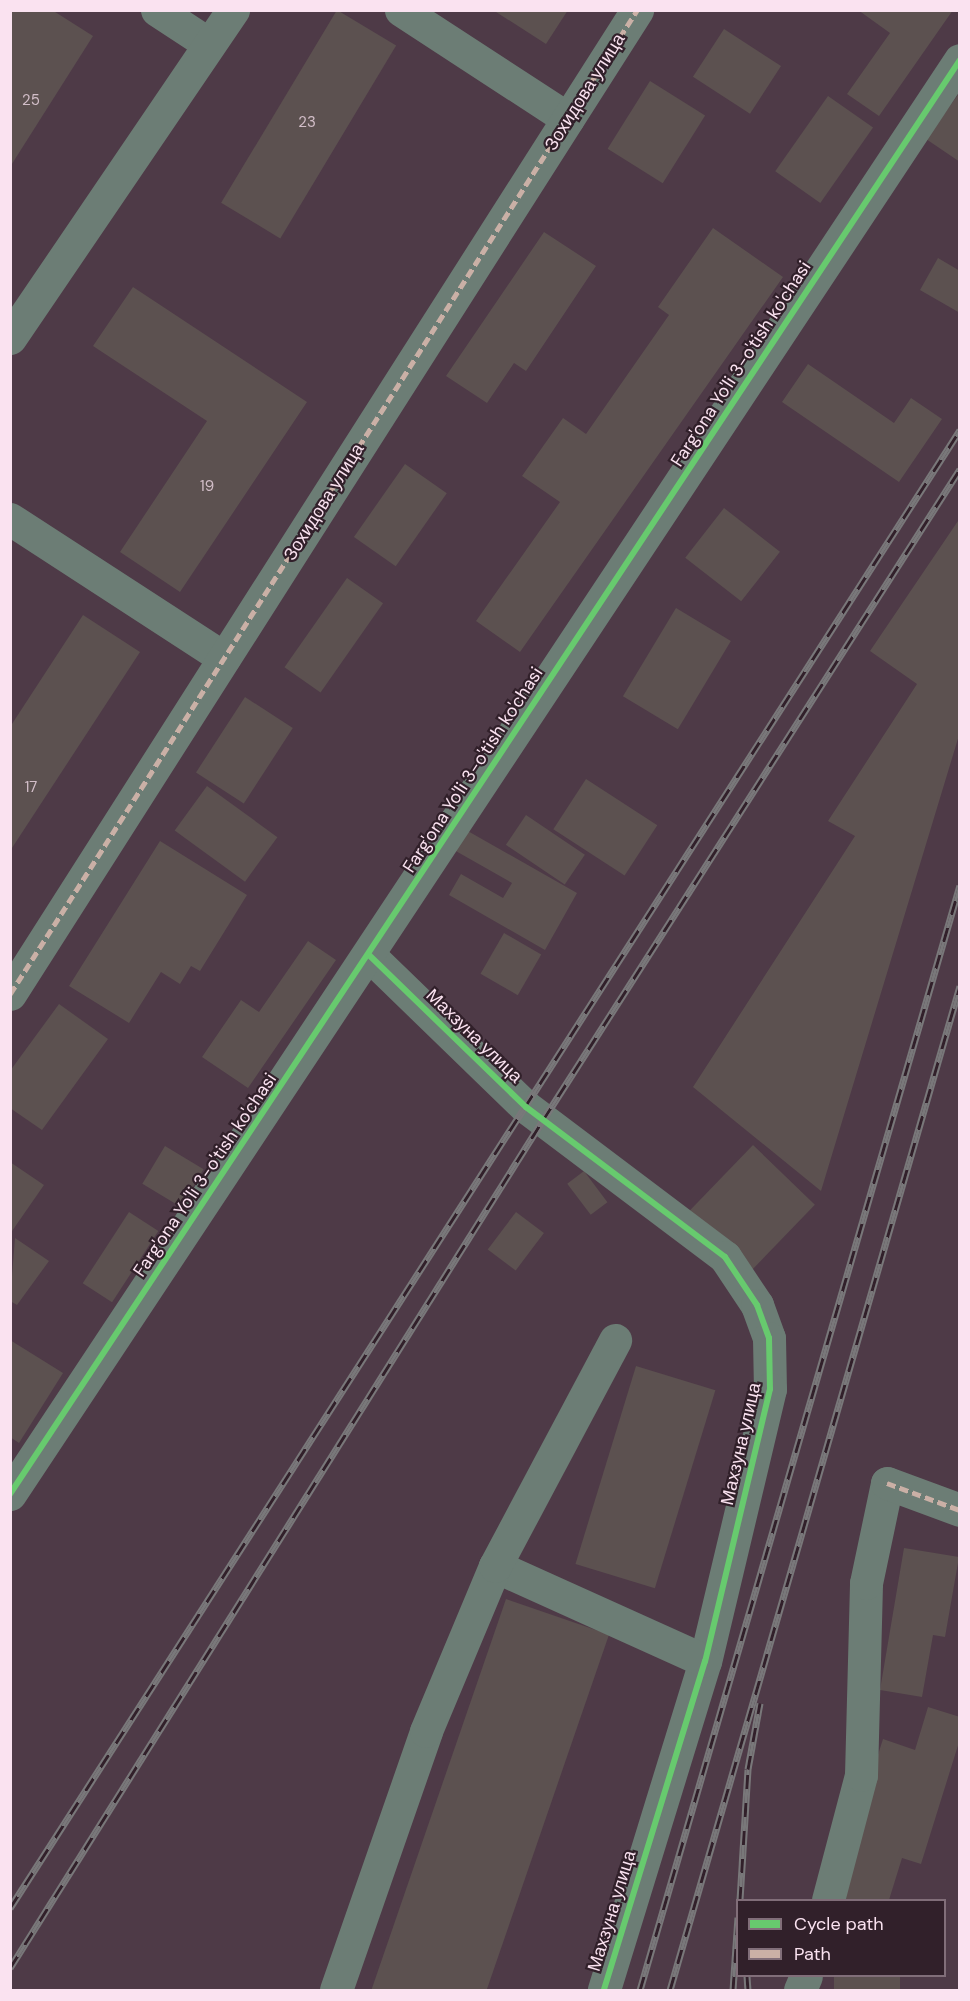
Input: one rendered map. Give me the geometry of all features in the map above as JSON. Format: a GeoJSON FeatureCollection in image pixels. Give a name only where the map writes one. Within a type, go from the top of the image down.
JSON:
{"type":"FeatureCollection","features":[{"type":"Feature","properties":{"kind":"street"},"geometry":{"type":"LineString","coordinates":[[157,10],[209,44]]}},
{"type":"Feature","properties":{"kind":"street"},"geometry":{"type":"LineString","coordinates":[[10,338],[233,10]]}},
{"type":"Feature","properties":{"kind":"street"},"geometry":{"type":"LineString","coordinates":[[401,10],[568,119]]}},
{"type":"Feature","properties":{"kind":"street","name":"Зохидова улица"},"geometry":{"type":"LineString","coordinates":[[10,994],[637,10]]}},
{"type":"Feature","properties":{"kind":"street","name":"Farg'ona Yo'li 3-o'tish ko'chasi"},"geometry":{"type":"LineString","coordinates":[[10,1494],[960,60]]}},
{"type":"Feature","properties":{"kind":"street"},"geometry":{"type":"LineString","coordinates":[[10,519],[224,658]]}},
{"type":"Feature","properties":{"kind":"street","name":"Махзуна улица"},"geometry":{"type":"LineString","coordinates":[[369,955],[526,1107],[725,1257],[757,1305],[772,1354],[770,1389],[705,1660],[604,1990]]}},
{"type":"Feature","properties":{"kind":"street"},"geometry":{"type":"LineString","coordinates":[[336,1990],[426,1731],[495,1566],[615,1340]]}},
{"type":"Feature","properties":{"kind":"street"},"geometry":{"type":"LineString","coordinates":[[828,1899],[861,1775],[866,1583],[887,1483],[960,1510]]}},
{"type":"Feature","properties":{"kind":"street"},"geometry":{"type":"LineString","coordinates":[[495,1566],[705,1660]]}},
{"type":"Feature","properties":{"kind":"building"},"geometry":{"type":"Polygon","coordinates":[[[10,10],[52,10],[93,36],[10,167],[10,10]]]}},
{"type":"Feature","properties":{"kind":"building"},"geometry":{"type":"Polygon","coordinates":[[[337,10],[396,46],[280,238],[221,203],[337,10]]]}},
{"type":"Feature","properties":{"kind":"building"},"geometry":{"type":"Polygon","coordinates":[[[493,10],[568,10],[546,44],[493,10]]]}},
{"type":"Feature","properties":{"kind":"building"},"geometry":{"type":"Polygon","coordinates":[[[858,10],[953,10],[879,116],[847,94],[890,33],[858,10]]]}},
{"type":"Feature","properties":{"kind":"building"},"geometry":{"type":"Polygon","coordinates":[[[724,29],[781,66],[750,114],[693,77],[724,29]]]}},
{"type":"Feature","properties":{"kind":"building"},"geometry":{"type":"Polygon","coordinates":[[[650,81],[705,115],[663,183],[608,149],[650,81]]]}},
{"type":"Feature","properties":{"kind":"building"},"geometry":{"type":"Polygon","coordinates":[[[960,92],[960,162],[926,139],[960,92]]]}},
{"type":"Feature","properties":{"kind":"building"},"geometry":{"type":"Polygon","coordinates":[[[828,96],[873,128],[820,203],[775,171],[828,96]]]}},
{"type":"Feature","properties":{"kind":"building"},"geometry":{"type":"Polygon","coordinates":[[[713,228],[783,277],[520,652],[476,621],[560,502],[522,476],[563,418],[586,434],[669,315],[658,307],[713,228]]]}},
{"type":"Feature","properties":{"kind":"building"},"geometry":{"type":"Polygon","coordinates":[[[544,232],[596,266],[526,371],[514,363],[487,403],[446,376],[544,232]]]}},
{"type":"Feature","properties":{"kind":"building"},"geometry":{"type":"Polygon","coordinates":[[[938,258],[960,271],[960,313],[920,290],[938,258]]]}},
{"type":"Feature","properties":{"kind":"building"},"geometry":{"type":"Polygon","coordinates":[[[133,287],[307,402],[180,592],[120,552],[207,421],[93,346],[133,287]]]}},
{"type":"Feature","properties":{"kind":"building"},"geometry":{"type":"Polygon","coordinates":[[[808,364],[894,423],[911,398],[942,419],[899,482],[782,402],[808,364]]]}},
{"type":"Feature","properties":{"kind":"building"},"geometry":{"type":"Polygon","coordinates":[[[405,464],[447,493],[396,566],[354,537],[405,464]]]}},
{"type":"Feature","properties":{"kind":"building"},"geometry":{"type":"Polygon","coordinates":[[[724,508],[780,552],[741,601],[685,558],[724,508]]]}},
{"type":"Feature","properties":{"kind":"building"},"geometry":{"type":"Polygon","coordinates":[[[960,518],[960,732],[821,1191],[693,1087],[855,836],[828,821],[917,684],[870,651],[960,518]]]}},
{"type":"Feature","properties":{"kind":"building"},"geometry":{"type":"Polygon","coordinates":[[[347,578],[383,603],[321,693],[284,667],[347,578]]]}},
{"type":"Feature","properties":{"kind":"building"},"geometry":{"type":"Polygon","coordinates":[[[676,608],[731,641],[678,729],[623,696],[676,608]]]}},
{"type":"Feature","properties":{"kind":"building"},"geometry":{"type":"Polygon","coordinates":[[[83,615],[140,652],[10,851],[10,727],[83,615]]]}},
{"type":"Feature","properties":{"kind":"building"},"geometry":{"type":"Polygon","coordinates":[[[245,697],[293,728],[244,804],[196,772],[245,697]]]}},
{"type":"Feature","properties":{"kind":"building"},"geometry":{"type":"Polygon","coordinates":[[[586,779],[657,825],[625,876],[553,829],[586,779]]]}},
{"type":"Feature","properties":{"kind":"building"},"geometry":{"type":"Polygon","coordinates":[[[207,786],[277,837],[245,882],[175,830],[207,786]]]}},
{"type":"Feature","properties":{"kind":"building"},"geometry":{"type":"Polygon","coordinates":[[[526,815],[585,855],[565,885],[506,845],[526,815]]]}},
{"type":"Feature","properties":{"kind":"building"},"geometry":{"type":"Polygon","coordinates":[[[466,830],[577,893],[545,950],[449,895],[461,874],[503,898],[512,883],[454,850],[466,830]]]}},
{"type":"Feature","properties":{"kind":"building"},"geometry":{"type":"Polygon","coordinates":[[[160,841],[247,895],[200,971],[191,966],[180,984],[161,972],[129,1023],[69,986],[160,841]]]}},
{"type":"Feature","properties":{"kind":"building"},"geometry":{"type":"Polygon","coordinates":[[[504,933],[541,954],[518,995],[481,974],[504,933]]]}},
{"type":"Feature","properties":{"kind":"building"},"geometry":{"type":"Polygon","coordinates":[[[308,941],[336,960],[248,1088],[202,1057],[241,1000],[259,1012],[308,941]]]}},
{"type":"Feature","properties":{"kind":"building"},"geometry":{"type":"Polygon","coordinates":[[[59,1004],[108,1039],[42,1130],[10,1108],[10,1071],[59,1004]]]}},
{"type":"Feature","properties":{"kind":"building"},"geometry":{"type":"Polygon","coordinates":[[[753,1145],[815,1205],[751,1271],[689,1211],[753,1145]]]}},
{"type":"Feature","properties":{"kind":"building"},"geometry":{"type":"Polygon","coordinates":[[[165,1146],[204,1169],[181,1207],[142,1184],[165,1146]]]}},
{"type":"Feature","properties":{"kind":"building"},"geometry":{"type":"Polygon","coordinates":[[[10,1162],[44,1185],[10,1234],[10,1162]]]}},
{"type":"Feature","properties":{"kind":"building"},"geometry":{"type":"Polygon","coordinates":[[[584,1171],[607,1202],[591,1215],[567,1184],[584,1171]]]}},
{"type":"Feature","properties":{"kind":"building"},"geometry":{"type":"Polygon","coordinates":[[[129,1212],[158,1231],[112,1302],[83,1283],[129,1212]]]}},
{"type":"Feature","properties":{"kind":"building"},"geometry":{"type":"Polygon","coordinates":[[[516,1212],[544,1233],[516,1271],[488,1250],[516,1212]]]}},
{"type":"Feature","properties":{"kind":"building"},"geometry":{"type":"Polygon","coordinates":[[[15,1238],[49,1261],[17,1305],[10,1301],[15,1238]]]}},
{"type":"Feature","properties":{"kind":"building"},"geometry":{"type":"Polygon","coordinates":[[[10,1340],[63,1373],[19,1443],[10,1437],[10,1340]]]}},
{"type":"Feature","properties":{"kind":"building"},"geometry":{"type":"Polygon","coordinates":[[[636,1366],[715,1390],[655,1588],[575,1564],[636,1366]]]}},
{"type":"Feature","properties":{"kind":"building"},"geometry":{"type":"Polygon","coordinates":[[[904,1548],[959,1557],[945,1637],[933,1635],[922,1697],[880,1690],[904,1548]]]}},
{"type":"Feature","properties":{"kind":"building"},"geometry":{"type":"Polygon","coordinates":[[[506,1599],[609,1634],[487,1990],[371,1990],[506,1599]]]}},
{"type":"Feature","properties":{"kind":"building"},"geometry":{"type":"Polygon","coordinates":[[[928,1707],[960,1717],[960,1739],[921,1864],[902,1858],[889,1899],[832,1899],[883,1739],[915,1750],[928,1707]]]}},
{"type":"Feature","properties":{"kind":"building"},"geometry":{"type":"Polygon","coordinates":[[[834,1977],[900,1977],[900,1990],[834,1990],[834,1977]]]}},
{"type":"Feature","properties":{"kind":"railway"},"geometry":{"type":"LineString","coordinates":[[10,1908],[960,430]]}},
{"type":"Feature","properties":{"kind":"railway"},"geometry":{"type":"LineString","coordinates":[[10,1968],[543,1120],[960,469]]}},
{"type":"Feature","properties":{"kind":"railway"},"geometry":{"type":"LineString","coordinates":[[640,1990],[960,885]]}},
{"type":"Feature","properties":{"kind":"railway"},"geometry":{"type":"LineString","coordinates":[[670,1990],[960,986]]}},
{"type":"Feature","properties":{"kind":"railway"},"geometry":{"type":"LineString","coordinates":[[740,1899],[748,1769],[760,1703]]}},
{"type":"Feature","properties":{"kind":"railway"},"geometry":{"type":"LineString","coordinates":[[733,1990],[736,1946]]}},
{"type":"Feature","properties":{"kind":"railway"},"geometry":{"type":"LineString","coordinates":[[747,1977],[748,1990]]}},
{"type":"Feature","properties":{"kind":"marked path"},"geometry":{"type":"LineString","coordinates":[[10,994],[637,10]]}},
{"type":"Feature","properties":{"kind":"marked path"},"geometry":{"type":"LineString","coordinates":[[887,1483],[960,1510]]}},
{"type":"Feature","properties":{"kind":"cycle path"},"geometry":{"type":"LineString","coordinates":[[10,1494],[960,60]]}},
{"type":"Feature","properties":{"kind":"cycle path"},"geometry":{"type":"LineString","coordinates":[[369,955],[526,1107],[725,1257],[757,1305],[769,1338],[770,1389],[705,1661],[604,1990]]}}]}
